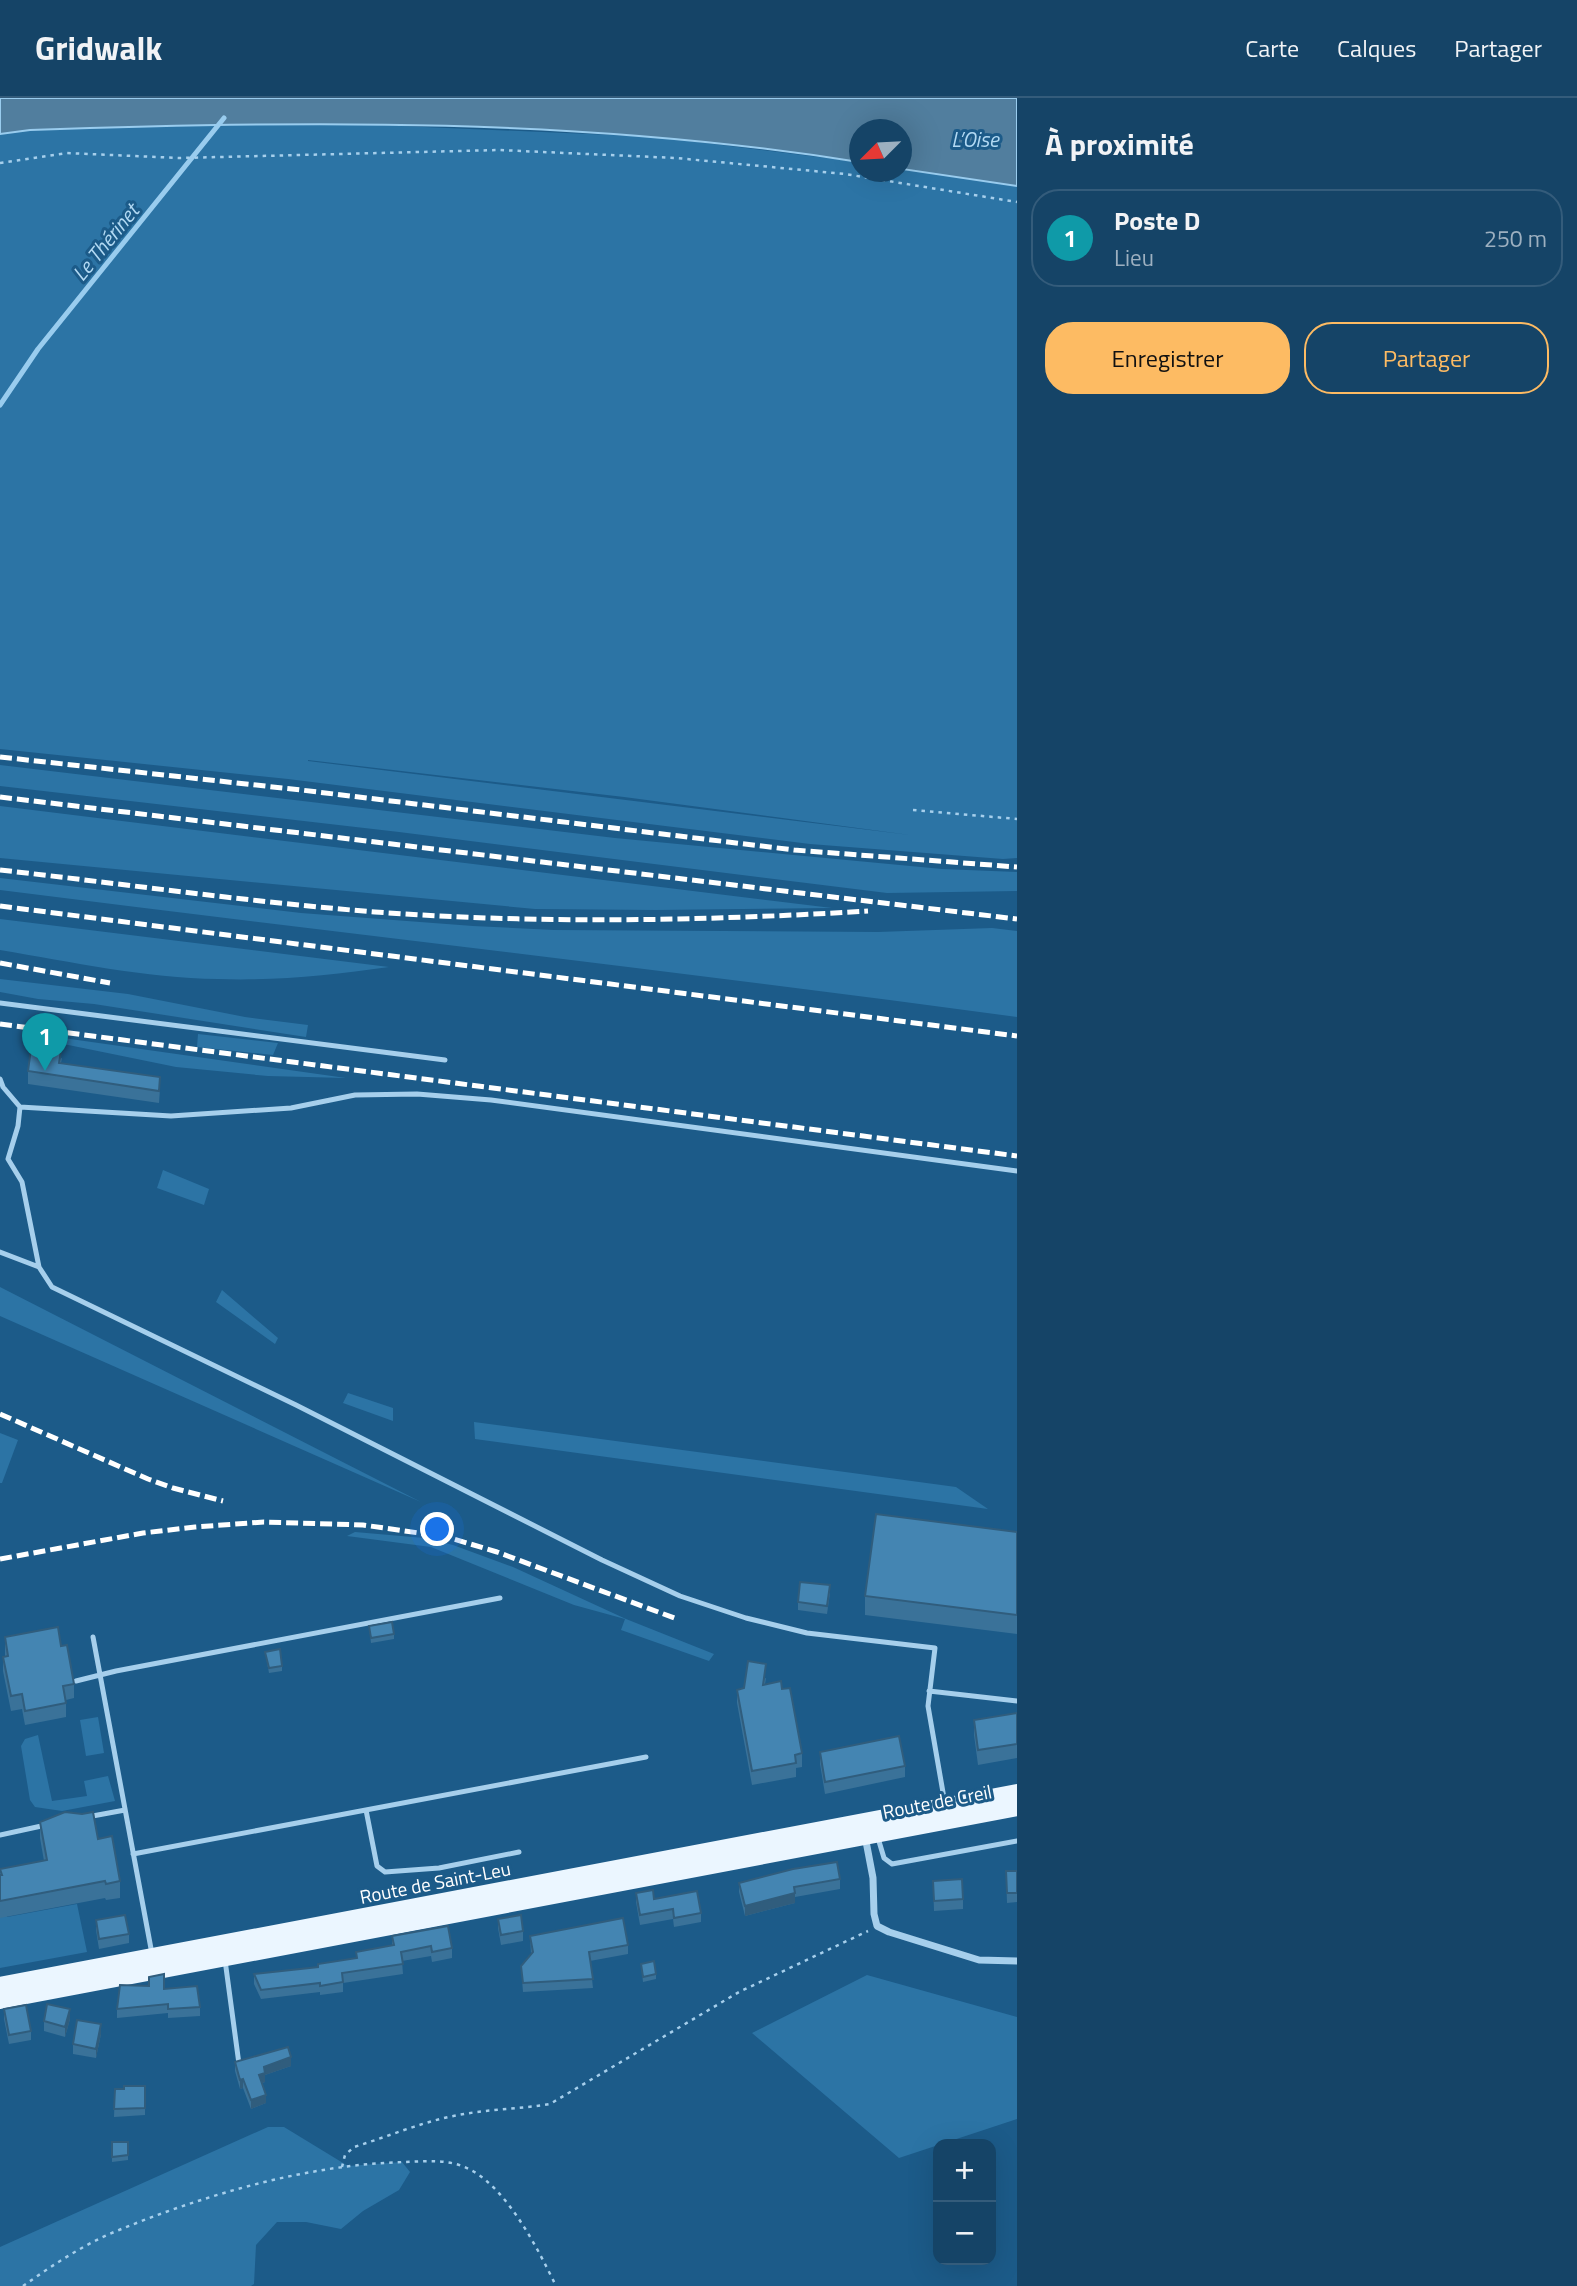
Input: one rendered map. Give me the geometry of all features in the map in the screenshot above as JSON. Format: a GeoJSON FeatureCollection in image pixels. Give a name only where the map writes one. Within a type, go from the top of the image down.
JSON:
{"type":"FeatureCollection","features":[{"type":"Feature","properties":{"kind":"main road","name":"Route de Creil"},"geometry":{"type":"LineString","coordinates":[[947,1814],[1017,1793]]}},
{"type":"Feature","properties":{"kind":"main road","name":"Route de Creil"},"geometry":{"type":"LineString","coordinates":[[871,1827],[947,1814],[1017,1807]]}},
{"type":"Feature","properties":{"kind":"main road","name":"Route de Saint-Leu"},"geometry":{"type":"LineString","coordinates":[[0,1986],[871,1827]]}},
{"type":"Feature","properties":{"kind":"main road","name":"Route de Saint-Leu"},"geometry":{"type":"LineString","coordinates":[[0,2000],[871,1827]]}},
{"type":"Feature","properties":{"kind":"street"},"geometry":{"type":"LineString","coordinates":[[871,1827],[874,1914],[877,1926],[968,1957],[990,1961],[1017,1961]]}},
{"type":"Feature","properties":{"kind":"lane"},"geometry":{"type":"LineString","coordinates":[[0,1003],[445,1060]]}},
{"type":"Feature","properties":{"kind":"lane"},"geometry":{"type":"LineString","coordinates":[[0,1079],[3,1087],[20,1107],[171,1116],[291,1108],[355,1095],[417,1094],[491,1100],[1017,1171]]}},
{"type":"Feature","properties":{"kind":"lane"},"geometry":{"type":"LineString","coordinates":[[20,1107],[18,1126],[8,1159],[22,1182],[39,1267],[52,1287],[680,1596],[746,1618],[807,1633],[935,1648],[928,1712],[947,1814]]}},
{"type":"Feature","properties":{"kind":"lane"},"geometry":{"type":"LineString","coordinates":[[0,1161],[8,1159]]}},
{"type":"Feature","properties":{"kind":"lane"},"geometry":{"type":"LineString","coordinates":[[0,1252],[39,1267]]}},
{"type":"Feature","properties":{"kind":"lane"},"geometry":{"type":"LineString","coordinates":[[76,1681],[101,1677],[116,1671],[500,1598]]}},
{"type":"Feature","properties":{"kind":"lane"},"geometry":{"type":"LineString","coordinates":[[93,1637],[152,1957]]}},
{"type":"Feature","properties":{"kind":"lane"},"geometry":{"type":"LineString","coordinates":[[929,1691],[1017,1701]]}},
{"type":"Feature","properties":{"kind":"lane"},"geometry":{"type":"LineString","coordinates":[[133,1854],[646,1757]]}},
{"type":"Feature","properties":{"kind":"lane"},"geometry":{"type":"LineString","coordinates":[[75,1820],[125,1810]]}},
{"type":"Feature","properties":{"kind":"lane"},"geometry":{"type":"LineString","coordinates":[[366,1810],[377,1866],[385,1872],[439,1868],[519,1852]]}},
{"type":"Feature","properties":{"kind":"lane"},"geometry":{"type":"LineString","coordinates":[[0,1835],[50,1825]]}},
{"type":"Feature","properties":{"kind":"lane"},"geometry":{"type":"LineString","coordinates":[[871,1827],[884,1858],[892,1864],[1017,1841]]}},
{"type":"Feature","properties":{"kind":"lane"},"geometry":{"type":"LineString","coordinates":[[224,1957],[239,2064]]}},
{"type":"Feature","properties":{"kind":"path"},"geometry":{"type":"LineString","coordinates":[[0,163],[67,152],[181,158],[499,150],[676,159],[845,174],[1017,202]]}},
{"type":"Feature","properties":{"kind":"path"},"geometry":{"type":"LineString","coordinates":[[913,810],[1017,819]]}},
{"type":"Feature","properties":{"kind":"path"},"geometry":{"type":"LineString","coordinates":[[342,2167],[345,2155],[354,2147],[439,2119],[464,2113],[550,2104],[739,1992],[877,1926]]}},
{"type":"Feature","properties":{"kind":"path"},"geometry":{"type":"LineString","coordinates":[[23,2286],[54,2264],[117,2230],[248,2188],[342,2167],[378,2162],[432,2161],[444,2161],[468,2168],[500,2195],[531,2240],[556,2286]]}},
{"type":"Feature","properties":{"kind":"shaded area"},"geometry":{"type":"Polygon","coordinates":[[[308,122],[657,137],[849,161],[849,182],[912,182],[912,170],[1017,186],[1017,858],[810,844],[288,779],[0,749],[0,134],[30,130],[308,122]],[[308,760],[308,761],[910,835],[624,797],[308,760]]]}},
{"type":"Feature","properties":{"kind":"shaded area"},"geometry":{"type":"Polygon","coordinates":[[[0,765],[615,838],[942,869],[1017,872],[1017,891],[887,893],[399,832],[0,786],[0,765]]]}},
{"type":"Feature","properties":{"kind":"shaded area"},"geometry":{"type":"Polygon","coordinates":[[[0,806],[832,908],[535,909],[0,858],[0,806]]]}},
{"type":"Feature","properties":{"kind":"shaded area"},"geometry":{"type":"Polygon","coordinates":[[[0,878],[301,913],[473,926],[554,930],[878,932],[992,928],[1017,931],[1017,1017],[0,890],[0,878]]]}},
{"type":"Feature","properties":{"kind":"shaded area"},"geometry":{"type":"Polygon","coordinates":[[[0,919],[389,967],[261,979],[191,978],[136,973],[0,950],[0,919]]]}},
{"type":"Feature","properties":{"kind":"shaded area"},"geometry":{"type":"Polygon","coordinates":[[[0,979],[128,994],[245,1017],[308,1025],[306,1037],[0,992],[0,979]]]}},
{"type":"Feature","properties":{"kind":"shaded area"},"geometry":{"type":"Polygon","coordinates":[[[198,1034],[278,1043],[273,1055],[197,1047],[198,1034]]]}},
{"type":"Feature","properties":{"kind":"shaded area"},"geometry":{"type":"Polygon","coordinates":[[[42,1035],[346,1078],[268,1076],[176,1067],[39,1039],[42,1035]]]}},
{"type":"Feature","properties":{"kind":"shaded area"},"geometry":{"type":"Polygon","coordinates":[[[163,1170],[209,1189],[204,1205],[157,1188],[163,1170]]]}},
{"type":"Feature","properties":{"kind":"shaded area"},"geometry":{"type":"Polygon","coordinates":[[[0,1287],[421,1502],[0,1316],[0,1287]]]}},
{"type":"Feature","properties":{"kind":"shaded area"},"geometry":{"type":"Polygon","coordinates":[[[222,1290],[278,1338],[275,1344],[216,1302],[222,1290]]]}},
{"type":"Feature","properties":{"kind":"shaded area"},"geometry":{"type":"Polygon","coordinates":[[[348,1393],[393,1408],[393,1421],[343,1403],[348,1393]]]}},
{"type":"Feature","properties":{"kind":"shaded area"},"geometry":{"type":"Polygon","coordinates":[[[474,1422],[956,1487],[988,1509],[475,1439],[474,1422]]]}},
{"type":"Feature","properties":{"kind":"shaded area"},"geometry":{"type":"Polygon","coordinates":[[[0,1433],[18,1440],[2,1483],[0,1483],[0,1433]]]}},
{"type":"Feature","properties":{"kind":"shaded area"},"geometry":{"type":"Polygon","coordinates":[[[355,1532],[424,1538],[453,1545],[513,1567],[626,1619],[714,1654],[709,1661],[621,1630],[625,1619],[574,1605],[431,1547],[347,1536],[355,1532]]]}},
{"type":"Feature","properties":{"kind":"shaded area"},"geometry":{"type":"Polygon","coordinates":[[[98,1717],[104,1753],[86,1756],[80,1720],[98,1717]]]}},
{"type":"Feature","properties":{"kind":"shaded area"},"geometry":{"type":"Polygon","coordinates":[[[38,1735],[52,1801],[87,1796],[84,1781],[108,1776],[115,1801],[62,1811],[35,1807],[30,1800],[21,1746],[25,1739],[38,1735]]]}},
{"type":"Feature","properties":{"kind":"shaded area"},"geometry":{"type":"Polygon","coordinates":[[[0,1885],[7,1917],[77,1904],[87,1952],[0,1968],[0,1885]]]}},
{"type":"Feature","properties":{"kind":"shaded area"},"geometry":{"type":"Polygon","coordinates":[[[867,1975],[1017,2017],[1017,2119],[956,2139],[933,2139],[933,2147],[899,2158],[752,2033],[867,1975]]]}},
{"type":"Feature","properties":{"kind":"shaded area"},"geometry":{"type":"Polygon","coordinates":[[[268,2127],[284,2127],[348,2166],[402,2162],[410,2172],[399,2190],[363,2211],[341,2229],[306,2222],[277,2222],[256,2245],[254,2284],[251,2286],[0,2286],[0,2247],[268,2127]]]}},
{"type":"Feature","properties":{"kind":"water","name":"L’Oise"},"geometry":{"type":"Polygon","coordinates":[[[0,98],[1017,98],[1017,186],[912,170],[912,119],[849,119],[849,161],[653,137],[446,126],[238,125],[30,130],[0,134],[0,98]]]}},
{"type":"Feature","properties":{"kind":"building"},"geometry":{"type":"Polygon","coordinates":[[[32,1041],[62,1045],[59,1063],[160,1077],[159,1091],[28,1071],[32,1041]]]}},
{"type":"Feature","properties":{"kind":"building"},"geometry":{"type":"Polygon","coordinates":[[[876,1514],[1017,1532],[1017,1615],[865,1596],[876,1514]]]}},
{"type":"Feature","properties":{"kind":"building"},"geometry":{"type":"Polygon","coordinates":[[[800,1582],[830,1585],[827,1606],[798,1602],[800,1582]]]}},
{"type":"Feature","properties":{"kind":"building"},"geometry":{"type":"Polygon","coordinates":[[[392,1622],[394,1634],[371,1638],[369,1626],[392,1622]]]}},
{"type":"Feature","properties":{"kind":"building"},"geometry":{"type":"Polygon","coordinates":[[[58,1627],[61,1646],[67,1645],[74,1684],[63,1686],[66,1703],[25,1711],[22,1694],[11,1696],[3,1657],[8,1656],[5,1637],[58,1627]]]}},
{"type":"Feature","properties":{"kind":"building"},"geometry":{"type":"Polygon","coordinates":[[[280,1649],[282,1666],[269,1668],[265,1652],[280,1649]]]}},
{"type":"Feature","properties":{"kind":"building"},"geometry":{"type":"Polygon","coordinates":[[[748,1661],[766,1664],[763,1685],[781,1681],[782,1689],[790,1688],[802,1753],[795,1755],[796,1763],[752,1771],[737,1690],[744,1688],[748,1661]]]}},
{"type":"Feature","properties":{"kind":"building"},"geometry":{"type":"Polygon","coordinates":[[[1017,1713],[1017,1744],[978,1750],[974,1720],[1017,1713]]]}},
{"type":"Feature","properties":{"kind":"building"},"geometry":{"type":"Polygon","coordinates":[[[899,1736],[905,1766],[825,1782],[820,1752],[899,1736]]]}},
{"type":"Feature","properties":{"kind":"building"},"geometry":{"type":"Polygon","coordinates":[[[65,1812],[93,1812],[98,1839],[112,1836],[120,1881],[106,1884],[105,1881],[0,1901],[0,1869],[47,1860],[40,1822],[65,1812]]]}},
{"type":"Feature","properties":{"kind":"building"},"geometry":{"type":"Polygon","coordinates":[[[837,1862],[840,1879],[794,1887],[795,1893],[745,1906],[739,1883],[793,1869],[837,1862]]]}},
{"type":"Feature","properties":{"kind":"building"},"geometry":{"type":"Polygon","coordinates":[[[1006,1871],[1017,1871],[1017,1893],[1007,1893],[1006,1871]]]}},
{"type":"Feature","properties":{"kind":"building"},"geometry":{"type":"Polygon","coordinates":[[[962,1879],[963,1899],[934,1901],[933,1881],[962,1879]]]}},
{"type":"Feature","properties":{"kind":"building"},"geometry":{"type":"Polygon","coordinates":[[[653,1890],[654,1899],[697,1891],[701,1913],[674,1918],[673,1909],[640,1915],[636,1893],[653,1890]]]}},
{"type":"Feature","properties":{"kind":"building"},"geometry":{"type":"Polygon","coordinates":[[[125,1915],[129,1934],[99,1939],[96,1920],[125,1915]]]}},
{"type":"Feature","properties":{"kind":"building"},"geometry":{"type":"Polygon","coordinates":[[[521,1915],[523,1931],[501,1935],[498,1919],[521,1915]]]}},
{"type":"Feature","properties":{"kind":"building"},"geometry":{"type":"Polygon","coordinates":[[[623,1918],[628,1945],[589,1952],[593,1979],[523,1983],[521,1966],[533,1952],[530,1936],[623,1918]]]}},
{"type":"Feature","properties":{"kind":"building"},"geometry":{"type":"Polygon","coordinates":[[[448,1926],[452,1948],[432,1952],[431,1946],[401,1952],[403,1964],[342,1973],[343,1982],[261,1990],[254,1974],[318,1967],[318,1964],[357,1958],[356,1952],[394,1945],[392,1936],[448,1926]]]}},
{"type":"Feature","properties":{"kind":"building"},"geometry":{"type":"Polygon","coordinates":[[[654,1961],[656,1974],[643,1977],[641,1964],[654,1961]]]}},
{"type":"Feature","properties":{"kind":"building"},"geometry":{"type":"Polygon","coordinates":[[[164,1974],[164,1989],[197,1986],[200,2007],[168,2009],[168,2004],[117,2009],[120,1985],[149,1986],[149,1977],[164,1974]]]}},
{"type":"Feature","properties":{"kind":"building"},"geometry":{"type":"Polygon","coordinates":[[[47,2004],[70,2009],[65,2027],[44,2021],[47,2004]]]}},
{"type":"Feature","properties":{"kind":"building"},"geometry":{"type":"Polygon","coordinates":[[[26,2005],[31,2031],[9,2035],[4,2009],[26,2005]]]}},
{"type":"Feature","properties":{"kind":"building"},"geometry":{"type":"Polygon","coordinates":[[[77,2020],[101,2024],[96,2049],[73,2044],[77,2020]]]}},
{"type":"Feature","properties":{"kind":"building"},"geometry":{"type":"Polygon","coordinates":[[[288,2047],[291,2057],[264,2067],[265,2073],[259,2075],[266,2095],[251,2100],[243,2079],[240,2080],[235,2062],[288,2047]]]}},
{"type":"Feature","properties":{"kind":"building"},"geometry":{"type":"Polygon","coordinates":[[[124,2086],[145,2086],[145,2108],[114,2109],[115,2089],[124,2089],[124,2086]]]}},
{"type":"Feature","properties":{"kind":"building"},"geometry":{"type":"Polygon","coordinates":[[[112,2142],[128,2142],[128,2155],[112,2157],[112,2142]]]}},
{"type":"Feature","properties":{"kind":"waterway","name":"Le Thérinet"},"geometry":{"type":"LineString","coordinates":[[0,405],[38,349],[224,118]]}},
{"type":"Feature","properties":{"kind":"railway"},"geometry":{"type":"LineString","coordinates":[[0,757],[301,790],[794,850],[1017,867]]}},
{"type":"Feature","properties":{"kind":"railway"},"geometry":{"type":"LineString","coordinates":[[0,797],[1017,919]]}},
{"type":"Feature","properties":{"kind":"railway"},"geometry":{"type":"LineString","coordinates":[[0,870],[281,903],[437,916],[621,920],[868,911]]}},
{"type":"Feature","properties":{"kind":"railway"},"geometry":{"type":"LineString","coordinates":[[0,906],[1017,1036]]}},
{"type":"Feature","properties":{"kind":"railway"},"geometry":{"type":"LineString","coordinates":[[0,963],[110,983]]}},
{"type":"Feature","properties":{"kind":"railway"},"geometry":{"type":"LineString","coordinates":[[0,1024],[1017,1156]]}},
{"type":"Feature","properties":{"kind":"railway"},"geometry":{"type":"LineString","coordinates":[[0,1414],[148,1479],[223,1501]]}},
{"type":"Feature","properties":{"kind":"railway"},"geometry":{"type":"LineString","coordinates":[[0,1559],[143,1533],[195,1527],[264,1522],[363,1525],[447,1537],[497,1552],[677,1619]]}},
{"type":"Feature","properties":{"kind":"place","name":"Poste D"},"geometry":{"type":"Point","coordinates":[45,1071]}}]}
